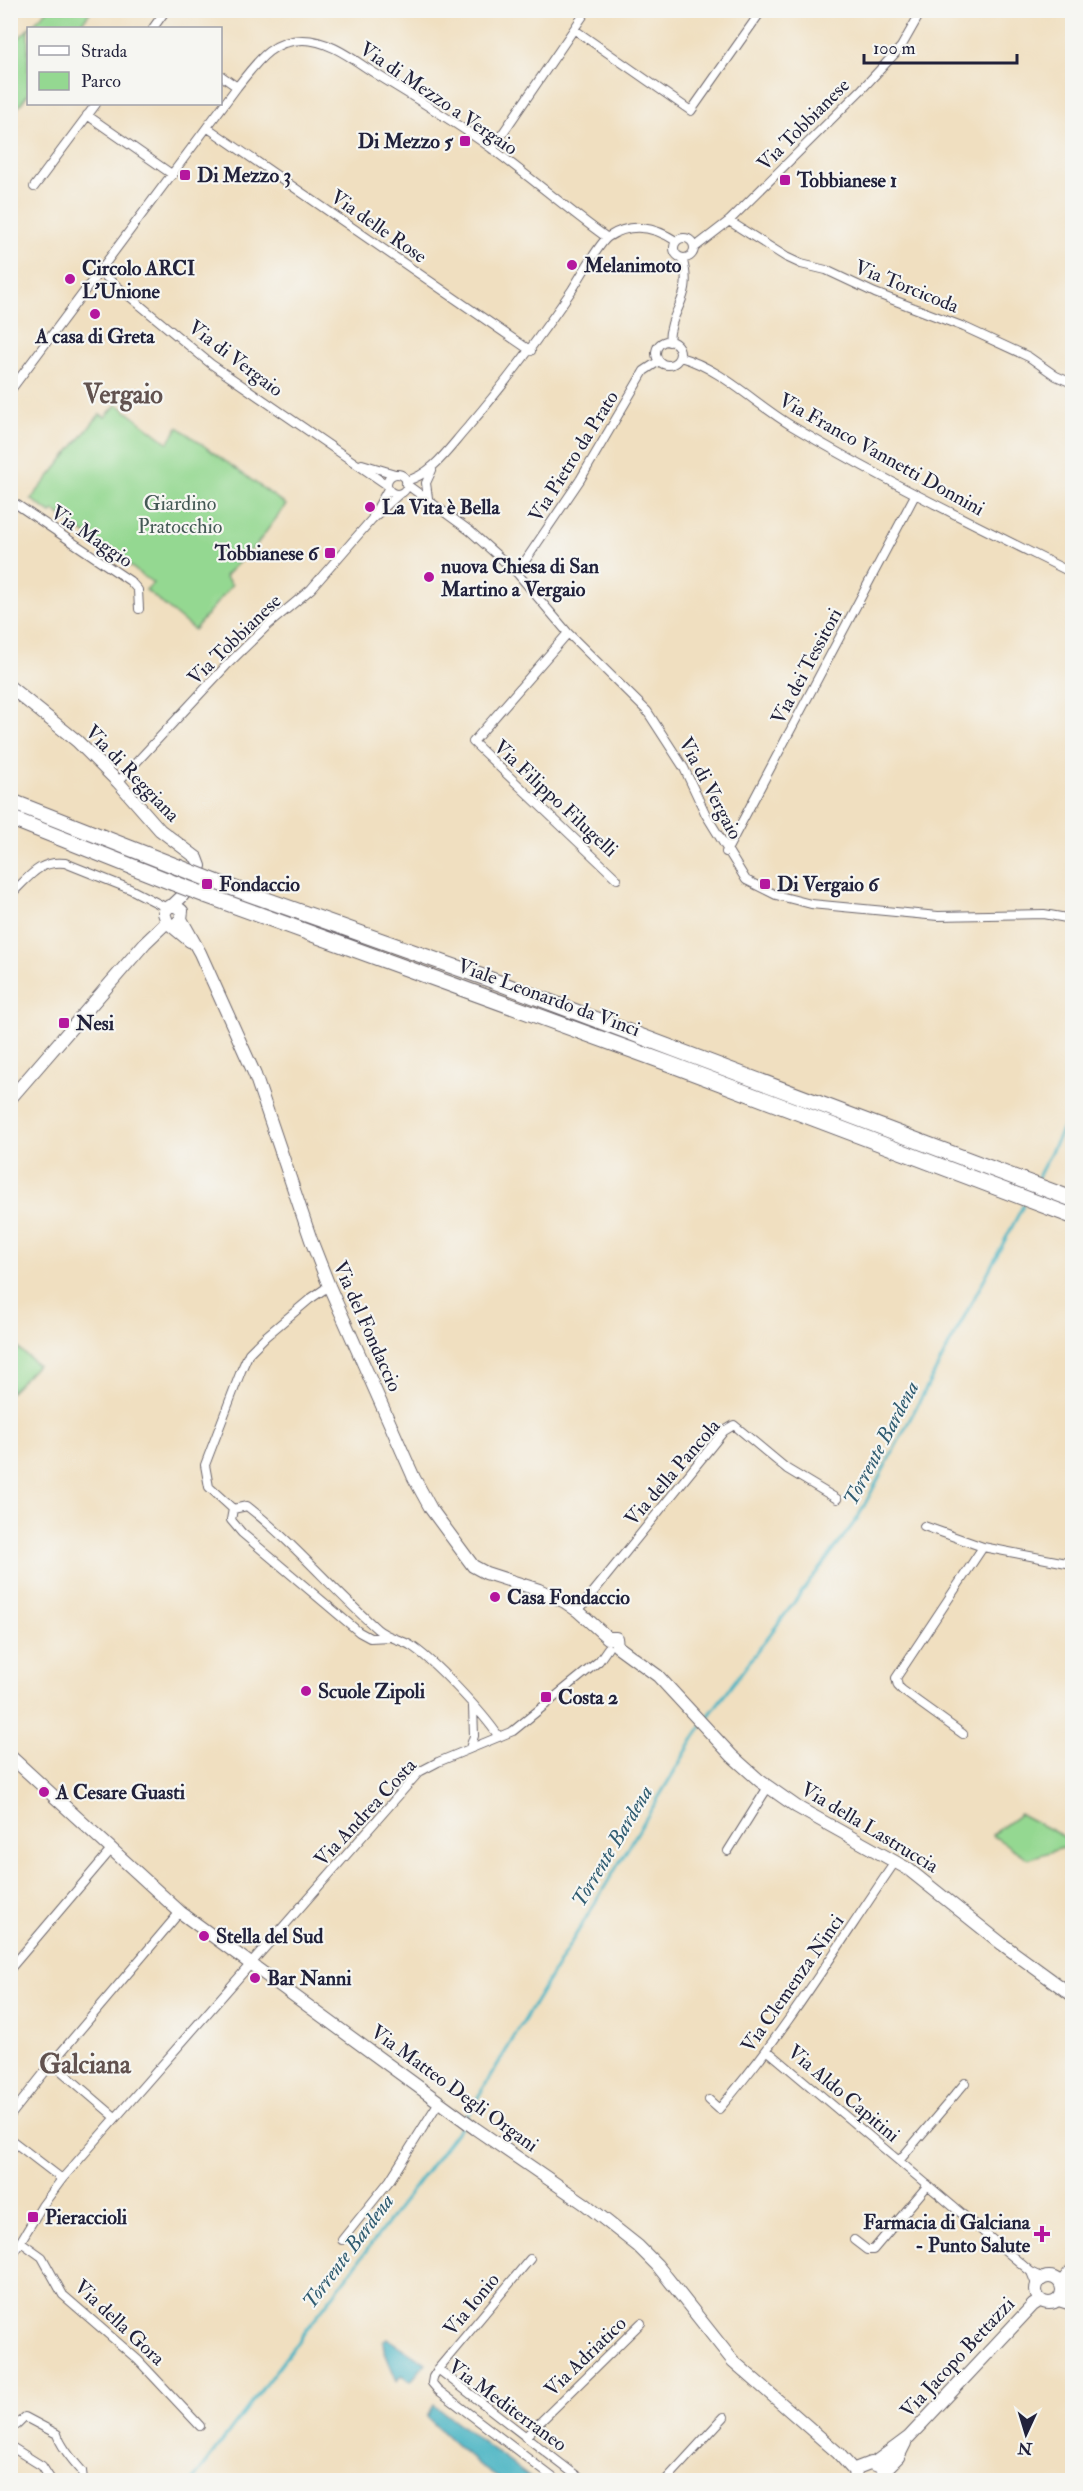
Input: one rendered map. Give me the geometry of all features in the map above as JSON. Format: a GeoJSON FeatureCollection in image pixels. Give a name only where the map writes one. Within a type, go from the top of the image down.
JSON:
{"type":"FeatureCollection","features":[{"type":"Feature","properties":{"kind":"highway","name":"Viale Leonardo da Vinci"},"geometry":{"type":"LineString","coordinates":[[10,801],[216,882],[486,978],[1072,1199]]}},
{"type":"Feature","properties":{"kind":"highway","name":"Viale Leonardo da Vinci"},"geometry":{"type":"LineString","coordinates":[[10,818],[205,895],[670,1064],[1072,1216]]}},
{"type":"Feature","properties":{"kind":"street"},"geometry":{"type":"LineString","coordinates":[[156,27],[166,10]]}},
{"type":"Feature","properties":{"kind":"street"},"geometry":{"type":"LineString","coordinates":[[492,149],[587,10]]}},
{"type":"Feature","properties":{"kind":"street"},"geometry":{"type":"LineString","coordinates":[[575,30],[691,111],[762,10]]}},
{"type":"Feature","properties":{"kind":"street","name":"Via Tobbianese"},"geometry":{"type":"LineString","coordinates":[[682,258],[690,256],[694,248],[729,221],[862,89],[901,47],[922,10]]}},
{"type":"Feature","properties":{"kind":"street","name":"Via di Mezzo a Vergaio"},"geometry":{"type":"LineString","coordinates":[[10,391],[237,87],[273,46],[291,41],[312,40],[341,53],[437,111],[492,149],[551,197],[606,237]]}},
{"type":"Feature","properties":{"kind":"street"},"geometry":{"type":"LineString","coordinates":[[222,76],[237,87]]}},
{"type":"Feature","properties":{"kind":"street"},"geometry":{"type":"LineString","coordinates":[[34,187],[95,105]]}},
{"type":"Feature","properties":{"kind":"street"},"geometry":{"type":"LineString","coordinates":[[87,115],[173,174]]}},
{"type":"Feature","properties":{"kind":"street","name":"Via delle Rose"},"geometry":{"type":"LineString","coordinates":[[208,128],[531,351]]}},
{"type":"Feature","properties":{"kind":"street","name":"Via Torcicoda"},"geometry":{"type":"LineString","coordinates":[[729,221],[786,257],[801,264],[826,270],[875,293],[975,331],[1029,357],[1056,376],[1072,383]]}},
{"type":"Feature","properties":{"kind":"street"},"geometry":{"type":"LineString","coordinates":[[399,494],[404,490],[406,482],[418,478],[434,466],[531,351],[606,237],[636,227],[648,227],[676,241]]}},
{"type":"Feature","properties":{"kind":"street"},"geometry":{"type":"LineString","coordinates":[[669,342],[670,328],[683,302],[687,287],[682,258],[674,251],[676,241],[680,238],[687,238],[692,242],[694,248]]}},
{"type":"Feature","properties":{"kind":"street","name":"Via di Vergaio"},"geometry":{"type":"LineString","coordinates":[[100,272],[211,364],[359,464],[393,493],[399,494]]}},
{"type":"Feature","properties":{"kind":"street"},"geometry":{"type":"LineString","coordinates":[[669,342],[678,347],[680,357],[676,363],[669,365],[659,361],[656,354],[658,346],[669,342]]}},
{"type":"Feature","properties":{"kind":"street","name":"Via Franco Vannetti Donnini"},"geometry":{"type":"LineString","coordinates":[[680,357],[698,362],[790,425],[915,495],[1072,573]]}},
{"type":"Feature","properties":{"kind":"street","name":"Via Pietro da Prato"},"geometry":{"type":"LineString","coordinates":[[517,573],[580,480],[644,371],[659,361]]}},
{"type":"Feature","properties":{"kind":"street","name":"Via di Vergaio"},"geometry":{"type":"LineString","coordinates":[[359,464],[401,476],[470,531],[517,573],[568,633],[654,719],[684,768],[726,852],[746,880],[776,895],[811,904],[938,916],[1044,914],[1072,919]]}},
{"type":"Feature","properties":{"kind":"street"},"geometry":{"type":"LineString","coordinates":[[428,498],[426,483],[434,466]]}},
{"type":"Feature","properties":{"kind":"street"},"geometry":{"type":"LineString","coordinates":[[387,487],[389,478],[395,474]]}},
{"type":"Feature","properties":{"kind":"street","name":"Via Tobbianese"},"geometry":{"type":"LineString","coordinates":[[372,519],[387,487]]}},
{"type":"Feature","properties":{"kind":"street","name":"Via Tobbianese"},"geometry":{"type":"LineString","coordinates":[[118,782],[226,666],[268,625],[311,589],[372,519],[399,494]]}},
{"type":"Feature","properties":{"kind":"street","name":"Via dei Tessitori"},"geometry":{"type":"LineString","coordinates":[[726,852],[915,495]]}},
{"type":"Feature","properties":{"kind":"street","name":"Via Maggio"},"geometry":{"type":"LineString","coordinates":[[10,500],[130,580],[138,590],[139,609]]}},
{"type":"Feature","properties":{"kind":"street","name":"Via Filippo Filugelli"},"geometry":{"type":"LineString","coordinates":[[568,633],[472,742],[617,879]]}},
{"type":"Feature","properties":{"kind":"street","name":"Via di Reggiana"},"geometry":{"type":"LineString","coordinates":[[10,687],[51,718],[118,782],[160,830],[200,862],[199,870],[172,915]]}},
{"type":"Feature","properties":{"kind":"street"},"geometry":{"type":"LineString","coordinates":[[10,895],[42,865],[65,863],[129,889],[172,915],[145,942],[10,1099]]}},
{"type":"Feature","properties":{"kind":"street","name":"Via del Fondaccio"},"geometry":{"type":"LineString","coordinates":[[172,915],[195,945],[255,1075],[310,1240],[414,1478],[431,1509],[473,1566],[486,1573],[539,1590],[578,1611],[611,1644],[658,1676],[709,1731]]}},
{"type":"Feature","properties":{"kind":"street"},"geometry":{"type":"LineString","coordinates":[[233,1509],[213,1492],[206,1477],[205,1465],[240,1371],[249,1353],[265,1337],[329,1286]]}},
{"type":"Feature","properties":{"kind":"street","name":"Via della Pancola"},"geometry":{"type":"LineString","coordinates":[[578,1611],[724,1431],[734,1425],[788,1469],[837,1499]]}},
{"type":"Feature","properties":{"kind":"street"},"geometry":{"type":"LineString","coordinates":[[233,1509],[247,1506],[371,1623],[390,1637],[409,1645],[420,1653],[473,1706],[499,1737]]}},
{"type":"Feature","properties":{"kind":"street"},"geometry":{"type":"LineString","coordinates":[[233,1509],[231,1520],[242,1533],[359,1632],[370,1638],[390,1637]]}},
{"type":"Feature","properties":{"kind":"street"},"geometry":{"type":"LineString","coordinates":[[924,1526],[983,1547],[1072,1564]]}},
{"type":"Feature","properties":{"kind":"street"},"geometry":{"type":"LineString","coordinates":[[963,1734],[902,1690],[896,1678],[983,1547]]}},
{"type":"Feature","properties":{"kind":"street"},"geometry":{"type":"LineString","coordinates":[[359,1632],[370,1629],[371,1623]]}},
{"type":"Feature","properties":{"kind":"street","name":"Via Andrea Costa"},"geometry":{"type":"LineString","coordinates":[[12,2253],[62,2179],[419,1772],[513,1731],[599,1661],[611,1644]]}},
{"type":"Feature","properties":{"kind":"street"},"geometry":{"type":"LineString","coordinates":[[470,1748],[474,1736],[473,1706]]}},
{"type":"Feature","properties":{"kind":"street","name":"Via della Lastruccia"},"geometry":{"type":"LineString","coordinates":[[709,1731],[740,1764],[768,1787],[821,1821],[895,1862],[1070,1989]]}},
{"type":"Feature","properties":{"kind":"street","name":"Via Matteo Degli Organi"},"geometry":{"type":"LineString","coordinates":[[10,1756],[180,1912],[251,1962],[460,2118],[585,2204],[638,2246],[657,2265],[733,2361],[838,2453],[854,2476]]}},
{"type":"Feature","properties":{"kind":"street"},"geometry":{"type":"LineString","coordinates":[[728,1851],[768,1787]]}},
{"type":"Feature","properties":{"kind":"street"},"geometry":{"type":"LineString","coordinates":[[10,1969],[111,1850]]}},
{"type":"Feature","properties":{"kind":"street","name":"Via Clemenza Ninci"},"geometry":{"type":"LineString","coordinates":[[709,2100],[718,2109],[767,2050],[895,1862]]}},
{"type":"Feature","properties":{"kind":"street"},"geometry":{"type":"LineString","coordinates":[[10,2116],[180,1912]]}},
{"type":"Feature","properties":{"kind":"street","name":"Via Aldo Capitini"},"geometry":{"type":"LineString","coordinates":[[767,2050],[1051,2288]]}},
{"type":"Feature","properties":{"kind":"street"},"geometry":{"type":"LineString","coordinates":[[52,2063],[115,2117]]}},
{"type":"Feature","properties":{"kind":"street","name":"Via Aldo Capitini"},"geometry":{"type":"LineString","coordinates":[[899,2161],[965,2083]]}},
{"type":"Feature","properties":{"kind":"street"},"geometry":{"type":"LineString","coordinates":[[342,2240],[390,2180],[439,2102]]}},
{"type":"Feature","properties":{"kind":"street"},"geometry":{"type":"LineString","coordinates":[[10,2139],[62,2179]]}},
{"type":"Feature","properties":{"kind":"street"},"geometry":{"type":"LineString","coordinates":[[854,2240],[867,2250],[873,2250],[928,2186]]}},
{"type":"Feature","properties":{"kind":"street","name":"Via della Gora"},"geometry":{"type":"LineString","coordinates":[[21,2242],[42,2257],[63,2295],[138,2360],[200,2426]]}},
{"type":"Feature","properties":{"kind":"street","name":"Via Ionio"},"geometry":{"type":"LineString","coordinates":[[438,2369],[530,2259]]}},
{"type":"Feature","properties":{"kind":"street"},"geometry":{"type":"LineString","coordinates":[[1051,2288],[1072,2307]]}},
{"type":"Feature","properties":{"kind":"street","name":"Via Jacopo Bettazzi"},"geometry":{"type":"LineString","coordinates":[[881,2472],[898,2457],[909,2437],[1051,2288]]}},
{"type":"Feature","properties":{"kind":"street","name":"Via Adriatico"},"geometry":{"type":"LineString","coordinates":[[525,2437],[641,2323]]}},
{"type":"Feature","properties":{"kind":"street","name":"Via Mediterraneo"},"geometry":{"type":"LineString","coordinates":[[556,2481],[435,2388],[432,2380],[438,2369],[582,2481]]}},
{"type":"Feature","properties":{"kind":"street"},"geometry":{"type":"LineString","coordinates":[[10,2424],[16,2425],[25,2417],[57,2434],[59,2444],[82,2471],[83,2481]]}},
{"type":"Feature","properties":{"kind":"street"},"geometry":{"type":"LineString","coordinates":[[666,2481],[723,2417]]}},
{"type":"Feature","properties":{"kind":"street"},"geometry":{"type":"LineString","coordinates":[[10,2446],[38,2462],[51,2481]]}},
{"type":"Feature","properties":{"kind":"street"},"geometry":{"type":"LineString","coordinates":[[854,2476],[861,2465],[881,2472]]}},
{"type":"Feature","properties":{"kind":"green space"},"geometry":{"type":"Polygon","coordinates":[[[47,10],[91,11],[79,27],[30,27],[47,10]]]}},
{"type":"Feature","properties":{"kind":"green space"},"geometry":{"type":"Polygon","coordinates":[[[27,30],[27,95],[11,117],[11,46],[27,30]]]}},
{"type":"Feature","properties":{"kind":"green space","name":"Giardino Pratocchio"},"geometry":{"type":"Polygon","coordinates":[[[117,404],[168,443],[178,427],[286,505],[257,544],[225,576],[232,585],[194,630],[146,590],[153,583],[54,511],[51,513],[31,499],[100,414],[105,417],[117,404]]]}},
{"type":"Feature","properties":{"kind":"green space"},"geometry":{"type":"Polygon","coordinates":[[[10,1341],[37,1365],[11,1392],[10,1392],[10,1341]]]}},
{"type":"Feature","properties":{"kind":"green space"},"geometry":{"type":"Polygon","coordinates":[[[1020,1814],[1072,1841],[1072,1854],[1062,1848],[1028,1859],[992,1835],[1020,1814]]]}},
{"type":"Feature","properties":{"kind":"water"},"geometry":{"type":"Polygon","coordinates":[[[387,2338],[426,2363],[411,2381],[401,2375],[397,2381],[384,2350],[383,2341],[387,2338]]]}},
{"type":"Feature","properties":{"kind":"water"},"geometry":{"type":"Polygon","coordinates":[[[434,2405],[533,2480],[504,2480],[487,2471],[427,2417],[434,2405]]]}},
{"type":"Feature","properties":{"kind":"waterway","name":"Torrente Bardena"},"geometry":{"type":"LineString","coordinates":[[1038,1177],[1072,1111]]}},
{"type":"Feature","properties":{"kind":"waterway","name":"Torrente Bardena"},"geometry":{"type":"LineString","coordinates":[[704,1722],[857,1519],[1023,1206]]}},
{"type":"Feature","properties":{"kind":"waterway","name":"Torrente Bardena"},"geometry":{"type":"LineString","coordinates":[[466,2117],[701,1727]]}},
{"type":"Feature","properties":{"kind":"waterway","name":"Torrente Bardena"},"geometry":{"type":"LineString","coordinates":[[193,2480],[463,2123]]}},
{"type":"Feature","properties":{"kind":"place","name":"Di Mezzo 5"},"geometry":{"type":"Point","coordinates":[465,141]}},
{"type":"Feature","properties":{"kind":"place","name":"Di Mezzo 3"},"geometry":{"type":"Point","coordinates":[185,175]}},
{"type":"Feature","properties":{"kind":"place","name":"Tobbianese 1"},"geometry":{"type":"Point","coordinates":[785,180]}},
{"type":"Feature","properties":{"kind":"place","name":"Melanimoto"},"geometry":{"type":"Point","coordinates":[572,265]}},
{"type":"Feature","properties":{"kind":"place","name":"Circolo ARCI L'Unione"},"geometry":{"type":"Point","coordinates":[70,279]}},
{"type":"Feature","properties":{"kind":"place","name":"A casa di Greta"},"geometry":{"type":"Point","coordinates":[95,314]}},
{"type":"Feature","properties":{"kind":"place","name":"La Vita è Bella"},"geometry":{"type":"Point","coordinates":[370,507]}},
{"type":"Feature","properties":{"kind":"place","name":"Tobbianese 6"},"geometry":{"type":"Point","coordinates":[330,553]}},
{"type":"Feature","properties":{"kind":"place","name":"nuova Chiesa di San Martino a Vergaio"},"geometry":{"type":"Point","coordinates":[429,577]}},
{"type":"Feature","properties":{"kind":"place","name":"Fondaccio"},"geometry":{"type":"Point","coordinates":[207,884]}},
{"type":"Feature","properties":{"kind":"place","name":"Di Vergaio 6"},"geometry":{"type":"Point","coordinates":[765,884]}},
{"type":"Feature","properties":{"kind":"place","name":"Nesi"},"geometry":{"type":"Point","coordinates":[64,1023]}},
{"type":"Feature","properties":{"kind":"place","name":"Casa Fondaccio"},"geometry":{"type":"Point","coordinates":[495,1597]}},
{"type":"Feature","properties":{"kind":"place","name":"Scuole Zipoli"},"geometry":{"type":"Point","coordinates":[306,1691]}},
{"type":"Feature","properties":{"kind":"place","name":"Costa 2"},"geometry":{"type":"Point","coordinates":[546,1697]}},
{"type":"Feature","properties":{"kind":"place","name":"A Cesare Guasti"},"geometry":{"type":"Point","coordinates":[44,1792]}},
{"type":"Feature","properties":{"kind":"place","name":"Stella del Sud"},"geometry":{"type":"Point","coordinates":[204,1936]}},
{"type":"Feature","properties":{"kind":"place","name":"Bar Nanni"},"geometry":{"type":"Point","coordinates":[255,1978]}},
{"type":"Feature","properties":{"kind":"place","name":"Pieraccioli"},"geometry":{"type":"Point","coordinates":[33,2217]}},
{"type":"Feature","properties":{"kind":"place","name":"Farmacia di Galciana - Punto Salute"},"geometry":{"type":"Point","coordinates":[1042,2234]}},
{"type":"Feature","properties":{"kind":"district","name":"Vergaio"},"geometry":{"type":"Point","coordinates":[123,394]}},
{"type":"Feature","properties":{"kind":"district","name":"Galciana"},"geometry":{"type":"Point","coordinates":[85,2064]}}]}
